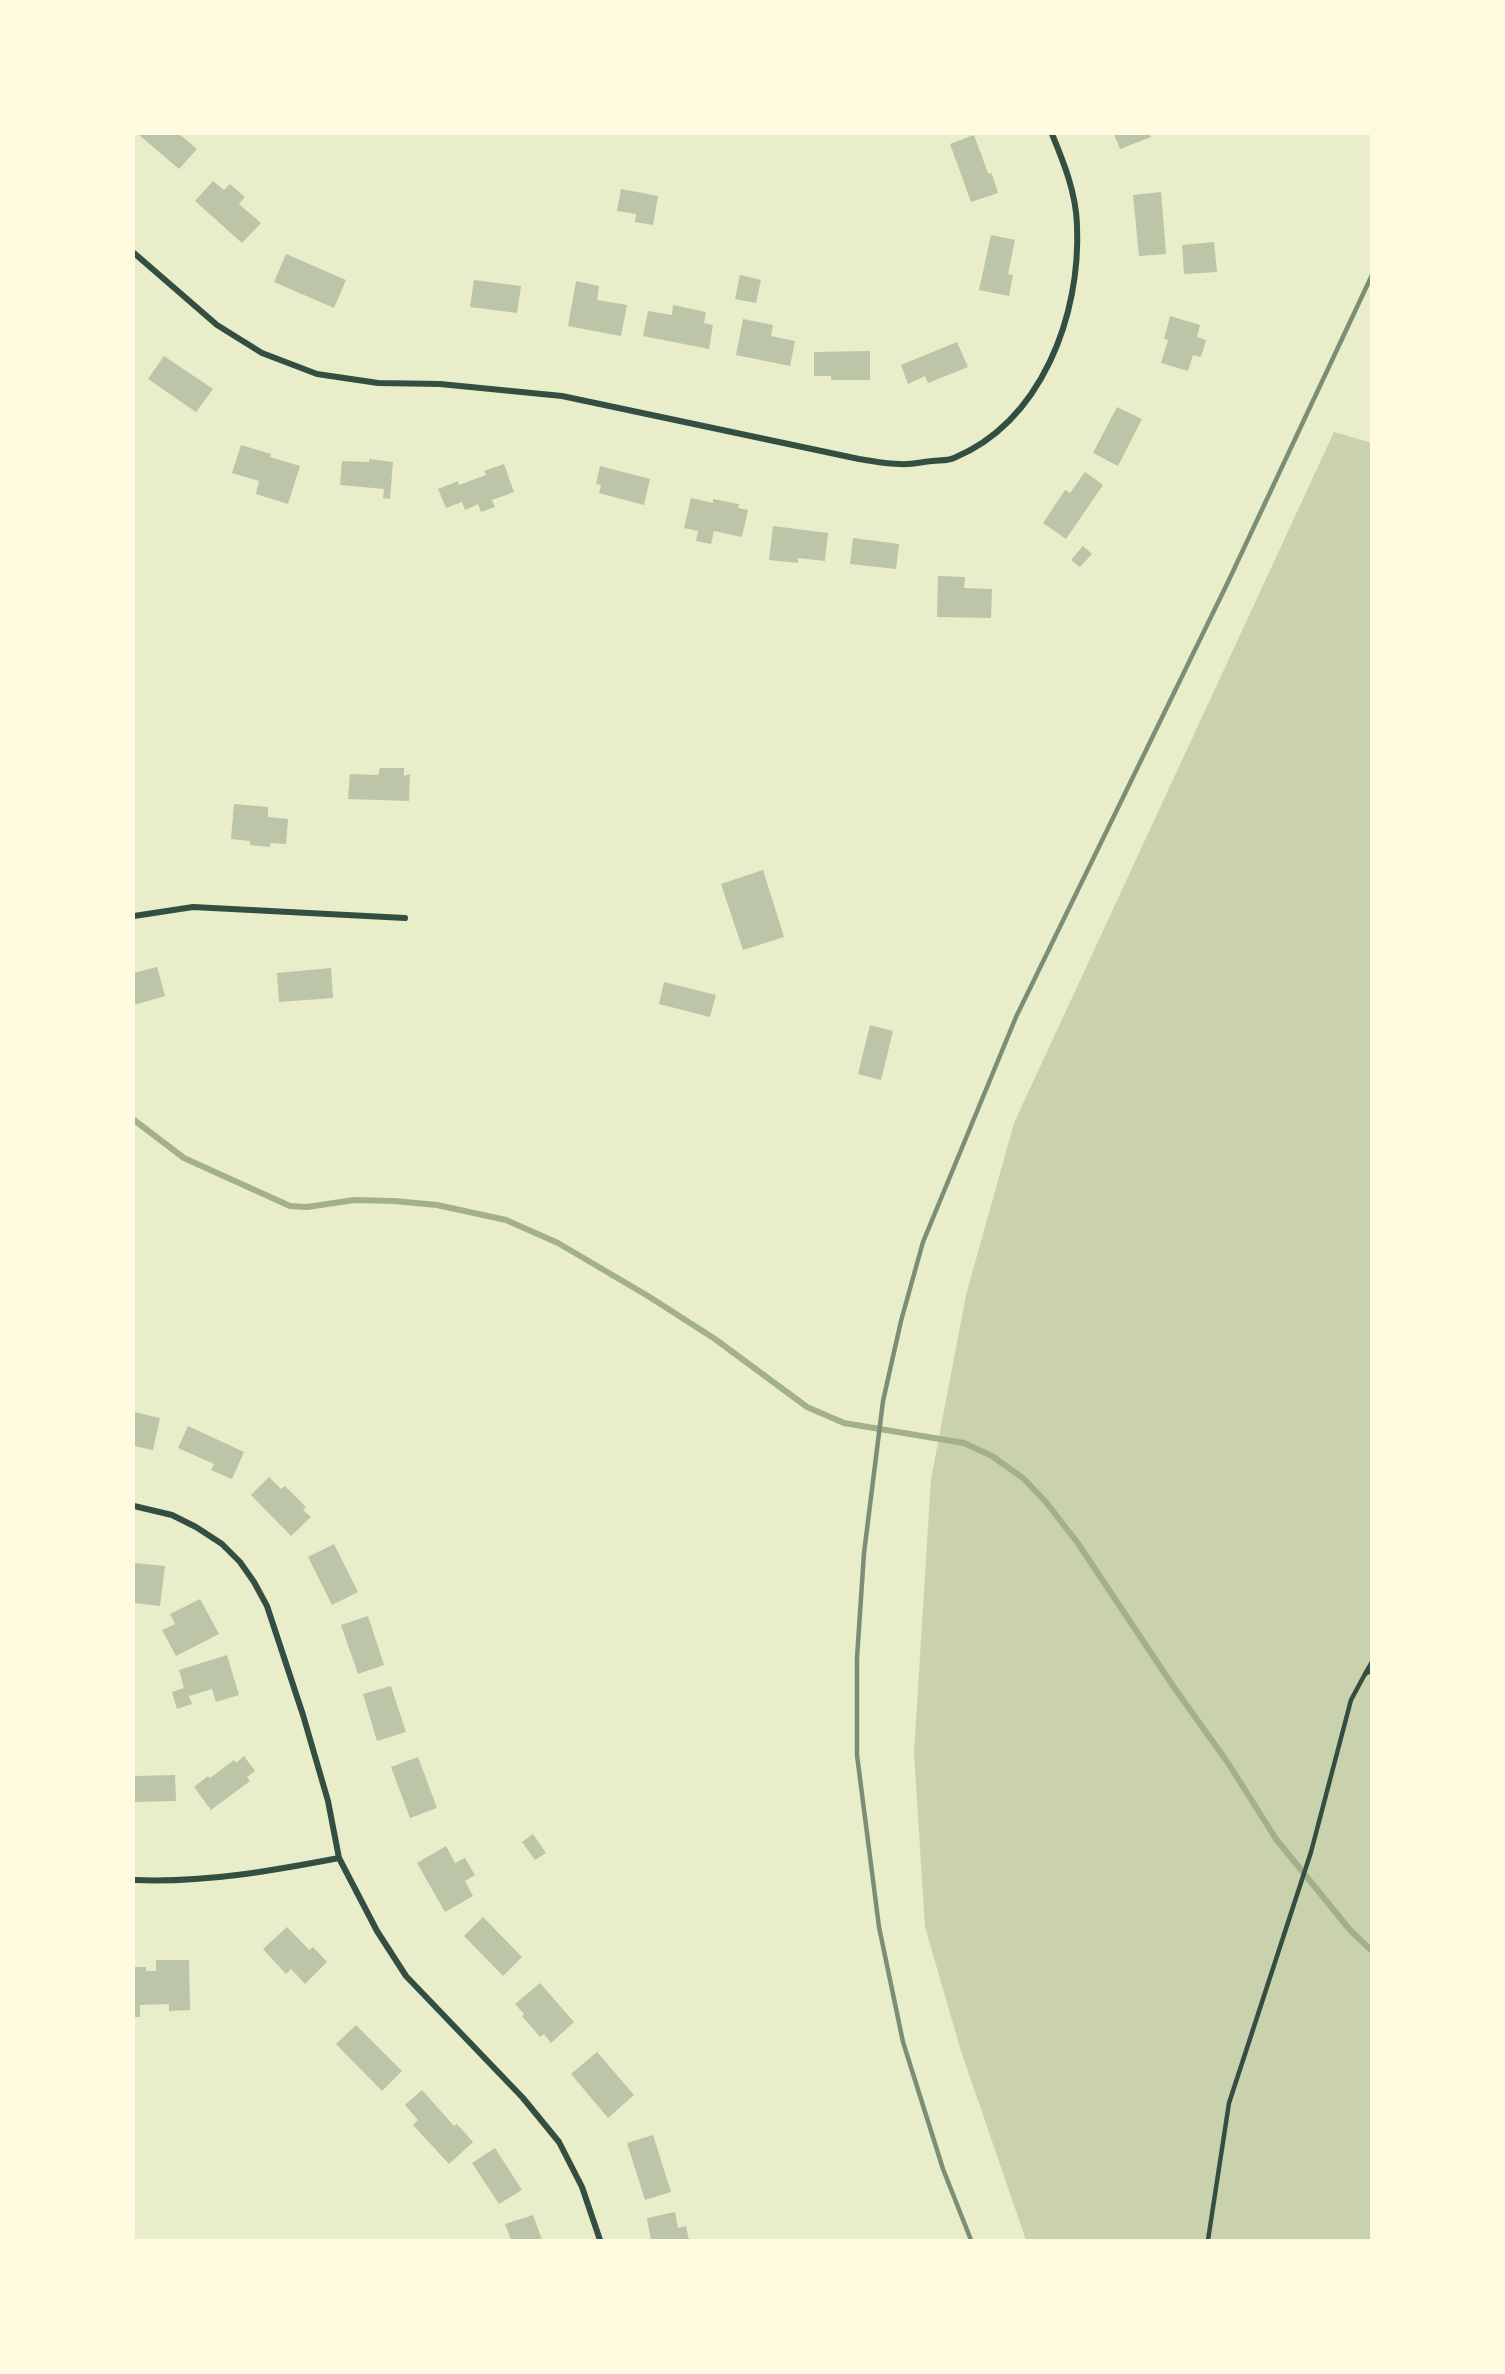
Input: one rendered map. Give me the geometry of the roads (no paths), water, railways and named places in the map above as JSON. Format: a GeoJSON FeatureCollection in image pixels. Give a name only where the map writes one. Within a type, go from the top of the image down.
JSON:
{"type":"FeatureCollection","features":[{"type":"Feature","properties":{"kind":"street"},"geometry":{"type":"LineString","coordinates":[[134,253],[217,326],[262,352],[317,374],[378,383],[440,384],[562,396],[859,459],[901,465],[952,459],[983,442],[1005,423],[1035,390],[1058,344],[1067,316],[1076,271],[1077,225],[1071,181],[1052,134]]}},
{"type":"Feature","properties":{"kind":"street"},"geometry":{"type":"LineString","coordinates":[[134,916],[194,907],[405,918]]}},
{"type":"Feature","properties":{"kind":"street"},"geometry":{"type":"LineString","coordinates":[[134,1506],[172,1515],[196,1527],[222,1544],[240,1562],[254,1582],[267,1606],[303,1715],[328,1801],[339,1858],[377,1931],[406,1976],[524,2097],[559,2142],[582,2187],[600,2241]]}},
{"type":"Feature","properties":{"kind":"street"},"geometry":{"type":"LineString","coordinates":[[134,1880],[174,1882],[244,1875],[339,1858]]}},
{"type":"Feature","properties":{"kind":"lane"},"geometry":{"type":"LineString","coordinates":[[1208,2241],[1229,2103],[1311,1852],[1351,1700],[1371,1662]]}},
{"type":"Feature","properties":{"kind":"lane"},"geometry":{"type":"LineString","coordinates":[[1365,1674],[1371,1670]]}},
{"type":"Feature","properties":{"kind":"waterway"},"geometry":{"type":"LineString","coordinates":[[134,1120],[184,1158],[290,1206],[307,1207],[354,1200],[394,1201],[437,1205],[506,1220],[558,1243],[648,1296],[715,1339],[807,1407],[844,1423],[964,1443],[992,1456],[1023,1478],[1045,1501],[1077,1542],[1173,1686],[1228,1763],[1276,1839],[1350,1930],[1372,1951]]}},
{"type":"Feature","properties":{"kind":"railway"},"geometry":{"type":"LineString","coordinates":[[971,2240],[943,2169],[903,2042],[879,1927],[857,1755],[857,1658],[864,1553],[883,1401],[901,1321],[923,1242],[1016,1017],[1228,582],[1372,275]]}}]}
